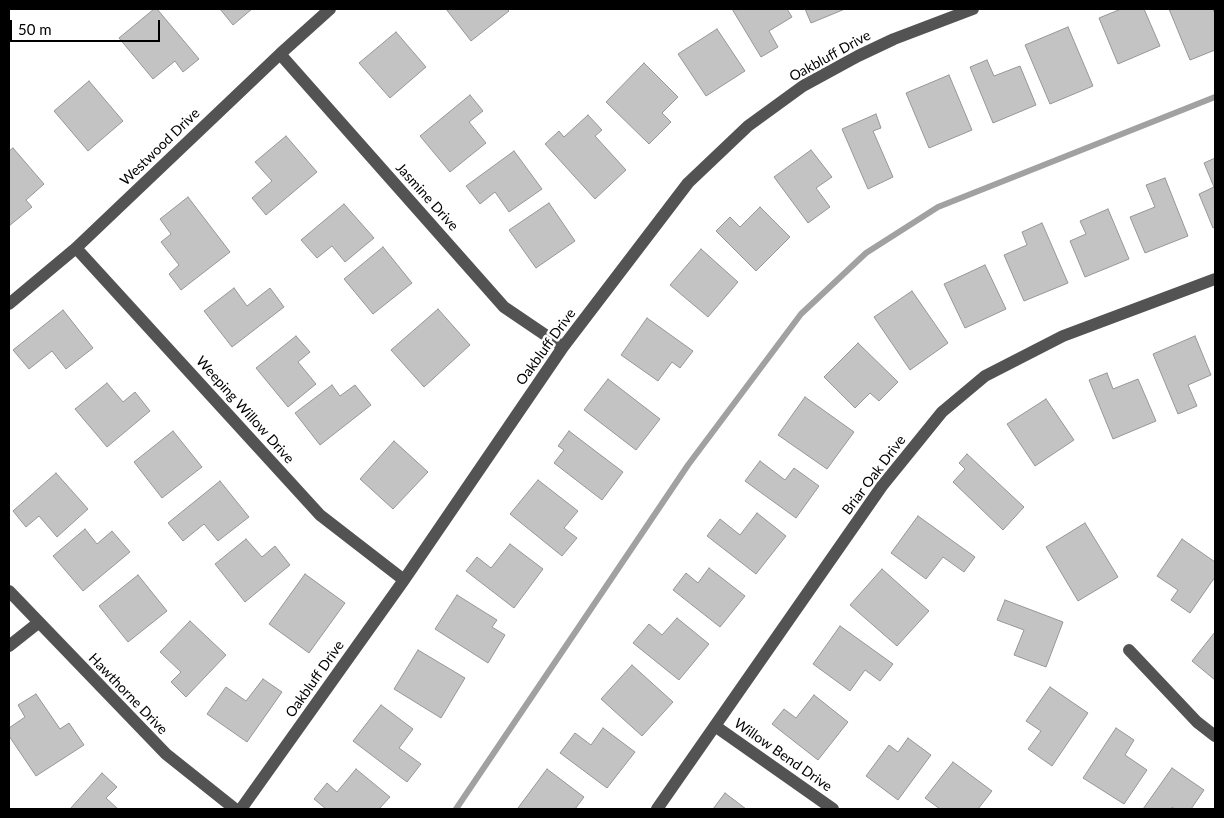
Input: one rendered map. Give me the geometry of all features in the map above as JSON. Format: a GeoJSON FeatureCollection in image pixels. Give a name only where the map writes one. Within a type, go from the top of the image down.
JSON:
{"type":"FeatureCollection","features":[{"type":"Feature","properties":{"kind":"street","name":"Westwood Drive"},"geometry":{"type":"LineString","coordinates":[[9,304],[76,248],[330,9]]}},
{"type":"Feature","properties":{"kind":"street","name":"Oakbluff Drive"},"geometry":{"type":"LineString","coordinates":[[242,809],[404,580],[563,347],[688,183],[748,126],[803,86],[850,60],[894,39],[972,9]]}},
{"type":"Feature","properties":{"kind":"street","name":"Jasmine Drive"},"geometry":{"type":"LineString","coordinates":[[280,54],[504,306],[563,347]]}},
{"type":"Feature","properties":{"kind":"street","name":"Weeping Willow Drive"},"geometry":{"type":"LineString","coordinates":[[76,248],[320,515],[404,580]]}},
{"type":"Feature","properties":{"kind":"street","name":"Briar Oak Drive"},"geometry":{"type":"LineString","coordinates":[[656,809],[882,486],[942,412],[985,376],[1063,336],[1215,278]]}},
{"type":"Feature","properties":{"kind":"street","name":"Hawthorne Drive"},"geometry":{"type":"LineString","coordinates":[[9,591],[166,754],[235,809]]}},
{"type":"Feature","properties":{"kind":"street"},"geometry":{"type":"LineString","coordinates":[[9,646],[38,623]]}},
{"type":"Feature","properties":{"kind":"street"},"geometry":{"type":"LineString","coordinates":[[1129,650],[1197,722],[1215,736]]}},
{"type":"Feature","properties":{"kind":"street","name":"Willow Bend Drive"},"geometry":{"type":"LineString","coordinates":[[715,726],[833,809]]}},
{"type":"Feature","properties":{"kind":"building"},"geometry":{"type":"Polygon","coordinates":[[[154,9],[157,9],[199,59],[183,72],[175,61],[153,79],[119,38],[154,9]]]}},
{"type":"Feature","properties":{"kind":"building"},"geometry":{"type":"Polygon","coordinates":[[[220,9],[252,9],[233,25],[220,9]]]}},
{"type":"Feature","properties":{"kind":"building"},"geometry":{"type":"Polygon","coordinates":[[[446,9],[507,9],[509,11],[471,41],[446,9]]]}},
{"type":"Feature","properties":{"kind":"building"},"geometry":{"type":"Polygon","coordinates":[[[732,9],[787,9],[792,17],[769,31],[778,47],[761,57],[732,9]]]}},
{"type":"Feature","properties":{"kind":"building"},"geometry":{"type":"Polygon","coordinates":[[[805,9],[845,9],[811,23],[805,9]]]}},
{"type":"Feature","properties":{"kind":"building"},"geometry":{"type":"Polygon","coordinates":[[[1121,9],[1144,9],[1160,46],[1118,64],[1099,18],[1121,9]]]}},
{"type":"Feature","properties":{"kind":"building"},"geometry":{"type":"Polygon","coordinates":[[[1169,9],[1213,9],[1215,14],[1215,50],[1190,60],[1169,9]]]}},
{"type":"Feature","properties":{"kind":"building"},"geometry":{"type":"Polygon","coordinates":[[[1068,27],[1093,86],[1050,104],[1025,45],[1068,27]]]}},
{"type":"Feature","properties":{"kind":"building"},"geometry":{"type":"Polygon","coordinates":[[[717,29],[745,71],[706,96],[678,54],[717,29]]]}},
{"type":"Feature","properties":{"kind":"building"},"geometry":{"type":"Polygon","coordinates":[[[396,32],[426,67],[390,98],[359,63],[396,32]]]}},
{"type":"Feature","properties":{"kind":"building"},"geometry":{"type":"Polygon","coordinates":[[[987,60],[994,76],[1020,66],[1036,105],[993,123],[970,67],[987,60]]]}},
{"type":"Feature","properties":{"kind":"building"},"geometry":{"type":"Polygon","coordinates":[[[644,63],[678,97],[662,113],[671,122],[649,144],[606,102],[644,63]]]}},
{"type":"Feature","properties":{"kind":"building"},"geometry":{"type":"Polygon","coordinates":[[[949,75],[972,130],[929,148],[906,93],[949,75]]]}},
{"type":"Feature","properties":{"kind":"building"},"geometry":{"type":"Polygon","coordinates":[[[89,81],[123,121],[88,151],[54,111],[89,81]]]}},
{"type":"Feature","properties":{"kind":"building"},"geometry":{"type":"Polygon","coordinates":[[[470,95],[483,111],[469,122],[486,143],[450,172],[420,136],[470,95]]]}},
{"type":"Feature","properties":{"kind":"building"},"geometry":{"type":"Polygon","coordinates":[[[876,114],[881,128],[873,131],[893,177],[868,189],[842,129],[876,114]]]}},
{"type":"Feature","properties":{"kind":"building"},"geometry":{"type":"Polygon","coordinates":[[[588,115],[602,130],[595,136],[626,170],[595,199],[545,144],[559,131],[564,137],[588,115]]]}},
{"type":"Feature","properties":{"kind":"building"},"geometry":{"type":"Polygon","coordinates":[[[286,136],[317,172],[266,215],[252,198],[272,181],[255,162],[286,136]]]}},
{"type":"Feature","properties":{"kind":"building"},"geometry":{"type":"Polygon","coordinates":[[[13,148],[44,184],[26,200],[32,207],[9,226],[9,151],[13,148]]]}},
{"type":"Feature","properties":{"kind":"building"},"geometry":{"type":"Polygon","coordinates":[[[811,150],[832,177],[816,188],[830,207],[808,223],[774,177],[811,150]]]}},
{"type":"Feature","properties":{"kind":"building"},"geometry":{"type":"Polygon","coordinates":[[[514,151],[542,189],[509,212],[495,192],[480,204],[466,186],[514,151]]]}},
{"type":"Feature","properties":{"kind":"building"},"geometry":{"type":"Polygon","coordinates":[[[1215,158],[1215,227],[1213,228],[1199,194],[1214,187],[1204,163],[1215,158]]]}},
{"type":"Feature","properties":{"kind":"building"},"geometry":{"type":"Polygon","coordinates":[[[1165,178],[1188,236],[1145,253],[1130,217],[1155,207],[1146,185],[1165,178]]]}},
{"type":"Feature","properties":{"kind":"building"},"geometry":{"type":"Polygon","coordinates":[[[188,197],[230,252],[181,290],[169,274],[179,265],[161,242],[171,234],[160,219],[188,197]]]}},
{"type":"Feature","properties":{"kind":"building"},"geometry":{"type":"Polygon","coordinates":[[[549,203],[575,241],[536,268],[509,230],[549,203]]]}},
{"type":"Feature","properties":{"kind":"building"},"geometry":{"type":"Polygon","coordinates":[[[344,204],[374,238],[345,262],[332,246],[317,258],[301,240],[344,204]]]}},
{"type":"Feature","properties":{"kind":"building"},"geometry":{"type":"Polygon","coordinates":[[[760,207],[790,237],[756,271],[716,231],[730,217],[740,227],[760,207]]]}},
{"type":"Feature","properties":{"kind":"building"},"geometry":{"type":"Polygon","coordinates":[[[1108,209],[1129,259],[1085,277],[1070,241],[1086,234],[1080,221],[1108,209]]]}},
{"type":"Feature","properties":{"kind":"building"},"geometry":{"type":"Polygon","coordinates":[[[1042,223],[1068,283],[1024,301],[1004,255],[1027,245],[1022,232],[1042,223]]]}},
{"type":"Feature","properties":{"kind":"building"},"geometry":{"type":"Polygon","coordinates":[[[383,247],[412,283],[373,314],[344,279],[383,247]]]}},
{"type":"Feature","properties":{"kind":"building"},"geometry":{"type":"Polygon","coordinates":[[[701,249],[738,282],[708,317],[670,285],[701,249]]]}},
{"type":"Feature","properties":{"kind":"building"},"geometry":{"type":"Polygon","coordinates":[[[985,265],[1006,309],[965,328],[944,284],[985,265]]]}},
{"type":"Feature","properties":{"kind":"building"},"geometry":{"type":"Polygon","coordinates":[[[234,288],[247,306],[270,288],[284,307],[232,347],[204,311],[234,288]]]}},
{"type":"Feature","properties":{"kind":"building"},"geometry":{"type":"Polygon","coordinates":[[[912,291],[948,343],[910,370],[874,317],[912,291]]]}},
{"type":"Feature","properties":{"kind":"building"},"geometry":{"type":"Polygon","coordinates":[[[438,309],[470,345],[424,387],[391,350],[438,309]]]}},
{"type":"Feature","properties":{"kind":"building"},"geometry":{"type":"Polygon","coordinates":[[[63,310],[93,348],[66,369],[52,351],[29,369],[13,350],[63,310]]]}},
{"type":"Feature","properties":{"kind":"building"},"geometry":{"type":"Polygon","coordinates":[[[647,318],[693,351],[680,368],[672,362],[658,381],[621,355],[647,318]]]}},
{"type":"Feature","properties":{"kind":"building"},"geometry":{"type":"Polygon","coordinates":[[[296,336],[310,352],[298,362],[316,384],[288,407],[256,368],[296,336]]]}},
{"type":"Feature","properties":{"kind":"building"},"geometry":{"type":"Polygon","coordinates":[[[1195,336],[1211,375],[1188,385],[1197,406],[1178,414],[1153,354],[1195,336]]]}},
{"type":"Feature","properties":{"kind":"building"},"geometry":{"type":"Polygon","coordinates":[[[858,343],[898,382],[879,401],[870,393],[855,408],[824,377],[858,343]]]}},
{"type":"Feature","properties":{"kind":"building"},"geometry":{"type":"Polygon","coordinates":[[[1107,373],[1113,389],[1138,379],[1156,421],[1113,439],[1089,380],[1107,373]]]}},
{"type":"Feature","properties":{"kind":"building"},"geometry":{"type":"Polygon","coordinates":[[[608,379],[660,419],[636,450],[584,410],[608,379]]]}},
{"type":"Feature","properties":{"kind":"building"},"geometry":{"type":"Polygon","coordinates":[[[107,383],[123,402],[135,392],[150,411],[107,447],[75,409],[107,383]]]}},
{"type":"Feature","properties":{"kind":"building"},"geometry":{"type":"Polygon","coordinates":[[[332,385],[340,396],[355,385],[371,405],[320,445],[295,413],[332,385]]]}},
{"type":"Feature","properties":{"kind":"building"},"geometry":{"type":"Polygon","coordinates":[[[805,397],[854,432],[827,469],[778,435],[805,397]]]}},
{"type":"Feature","properties":{"kind":"building"},"geometry":{"type":"Polygon","coordinates":[[[1046,399],[1074,440],[1035,466],[1007,424],[1046,399]]]}},
{"type":"Feature","properties":{"kind":"building"},"geometry":{"type":"Polygon","coordinates":[[[173,431],[202,467],[162,498],[134,462],[173,431]]]}},
{"type":"Feature","properties":{"kind":"building"},"geometry":{"type":"Polygon","coordinates":[[[569,431],[623,472],[602,500],[554,463],[564,450],[558,446],[569,431]]]}},
{"type":"Feature","properties":{"kind":"building"},"geometry":{"type":"Polygon","coordinates":[[[394,441],[428,472],[393,509],[360,479],[394,441]]]}},
{"type":"Feature","properties":{"kind":"building"},"geometry":{"type":"Polygon","coordinates":[[[967,454],[1024,507],[1003,530],[953,482],[965,469],[959,463],[967,454]]]}},
{"type":"Feature","properties":{"kind":"building"},"geometry":{"type":"Polygon","coordinates":[[[760,461],[785,480],[794,468],[819,486],[796,518],[745,481],[760,461]]]}},
{"type":"Feature","properties":{"kind":"building"},"geometry":{"type":"Polygon","coordinates":[[[56,473],[88,509],[57,537],[39,516],[26,527],[13,511],[56,473]]]}},
{"type":"Feature","properties":{"kind":"building"},"geometry":{"type":"Polygon","coordinates":[[[538,480],[578,511],[564,528],[577,538],[562,556],[510,514],[538,480]]]}},
{"type":"Feature","properties":{"kind":"building"},"geometry":{"type":"Polygon","coordinates":[[[220,481],[249,517],[218,541],[204,524],[183,541],[168,523],[220,481]]]}},
{"type":"Feature","properties":{"kind":"building"},"geometry":{"type":"Polygon","coordinates":[[[757,513],[786,536],[756,574],[707,536],[720,519],[740,535],[757,513]]]}},
{"type":"Feature","properties":{"kind":"building"},"geometry":{"type":"Polygon","coordinates":[[[918,516],[975,557],[964,572],[943,557],[926,579],[891,553],[918,516]]]}},
{"type":"Feature","properties":{"kind":"building"},"geometry":{"type":"Polygon","coordinates":[[[1085,523],[1118,577],[1078,601],[1046,547],[1085,523]]]}},
{"type":"Feature","properties":{"kind":"building"},"geometry":{"type":"Polygon","coordinates":[[[85,529],[97,544],[112,531],[130,552],[83,591],[53,556],[85,529]]]}},
{"type":"Feature","properties":{"kind":"building"},"geometry":{"type":"Polygon","coordinates":[[[246,539],[262,557],[275,546],[290,565],[245,602],[215,564],[246,539]]]}},
{"type":"Feature","properties":{"kind":"building"},"geometry":{"type":"Polygon","coordinates":[[[1182,539],[1215,562],[1215,577],[1190,613],[1171,600],[1178,590],[1157,576],[1182,539]]]}},
{"type":"Feature","properties":{"kind":"building"},"geometry":{"type":"Polygon","coordinates":[[[510,544],[543,569],[514,608],[466,571],[477,557],[491,568],[510,544]]]}},
{"type":"Feature","properties":{"kind":"building"},"geometry":{"type":"Polygon","coordinates":[[[709,568],[745,596],[720,627],[673,590],[686,573],[698,583],[709,568]]]}},
{"type":"Feature","properties":{"kind":"building"},"geometry":{"type":"Polygon","coordinates":[[[882,569],[929,611],[897,646],[850,605],[882,569]]]}},
{"type":"Feature","properties":{"kind":"building"},"geometry":{"type":"Polygon","coordinates":[[[305,574],[345,603],[309,653],[269,624],[305,574]]]}},
{"type":"Feature","properties":{"kind":"building"},"geometry":{"type":"Polygon","coordinates":[[[138,575],[167,611],[128,642],[99,606],[138,575]]]}},
{"type":"Feature","properties":{"kind":"building"},"geometry":{"type":"Polygon","coordinates":[[[457,595],[497,620],[492,627],[505,635],[488,663],[435,629],[457,595]]]}},
{"type":"Feature","properties":{"kind":"building"},"geometry":{"type":"Polygon","coordinates":[[[1005,600],[1063,622],[1046,667],[1014,655],[1024,630],[997,620],[1005,600]]]}},
{"type":"Feature","properties":{"kind":"building"},"geometry":{"type":"Polygon","coordinates":[[[677,618],[709,644],[679,680],[633,643],[649,624],[662,635],[677,618]]]}},
{"type":"Feature","properties":{"kind":"building"},"geometry":{"type":"Polygon","coordinates":[[[190,621],[226,655],[186,697],[171,682],[181,672],[160,652],[190,621]]]}},
{"type":"Feature","properties":{"kind":"building"},"geometry":{"type":"Polygon","coordinates":[[[840,626],[893,664],[880,681],[865,670],[850,691],[813,664],[840,626]]]}},
{"type":"Feature","properties":{"kind":"building"},"geometry":{"type":"Polygon","coordinates":[[[1215,632],[1215,680],[1192,661],[1215,632]]]}},
{"type":"Feature","properties":{"kind":"building"},"geometry":{"type":"Polygon","coordinates":[[[418,650],[465,678],[441,718],[394,689],[418,650]]]}},
{"type":"Feature","properties":{"kind":"building"},"geometry":{"type":"Polygon","coordinates":[[[632,665],[673,702],[642,736],[601,699],[632,665]]]}},
{"type":"Feature","properties":{"kind":"building"},"geometry":{"type":"Polygon","coordinates":[[[263,679],[282,692],[247,742],[207,714],[226,687],[246,701],[263,679]]]}},
{"type":"Feature","properties":{"kind":"building"},"geometry":{"type":"Polygon","coordinates":[[[1050,687],[1088,713],[1052,766],[1028,749],[1041,731],[1026,721],[1050,687]]]}},
{"type":"Feature","properties":{"kind":"building"},"geometry":{"type":"Polygon","coordinates":[[[36,694],[60,729],[69,723],[84,745],[36,776],[9,736],[9,728],[25,717],[18,705],[36,694]]]}},
{"type":"Feature","properties":{"kind":"building"},"geometry":{"type":"Polygon","coordinates":[[[814,695],[848,722],[818,760],[772,724],[784,709],[796,718],[814,695]]]}},
{"type":"Feature","properties":{"kind":"building"},"geometry":{"type":"Polygon","coordinates":[[[381,705],[413,729],[399,748],[421,764],[407,782],[353,741],[381,705]]]}},
{"type":"Feature","properties":{"kind":"building"},"geometry":{"type":"Polygon","coordinates":[[[603,728],[635,752],[607,788],[560,753],[575,733],[591,745],[603,728]]]}},
{"type":"Feature","properties":{"kind":"building"},"geometry":{"type":"Polygon","coordinates":[[[1116,728],[1134,740],[1125,755],[1147,770],[1124,804],[1083,778],[1116,728]]]}},
{"type":"Feature","properties":{"kind":"building"},"geometry":{"type":"Polygon","coordinates":[[[908,738],[931,755],[898,800],[866,776],[889,745],[898,752],[908,738]]]}},
{"type":"Feature","properties":{"kind":"building"},"geometry":{"type":"Polygon","coordinates":[[[953,762],[992,791],[978,809],[940,809],[925,798],[953,762]]]}},
{"type":"Feature","properties":{"kind":"building"},"geometry":{"type":"Polygon","coordinates":[[[1172,768],[1204,790],[1191,809],[1175,809],[1172,807],[1171,809],[1143,809],[1172,768]]]}},
{"type":"Feature","properties":{"kind":"building"},"geometry":{"type":"Polygon","coordinates":[[[356,769],[390,797],[379,809],[326,809],[314,799],[327,783],[337,792],[356,769]]]}},
{"type":"Feature","properties":{"kind":"building"},"geometry":{"type":"Polygon","coordinates":[[[547,769],[584,797],[575,809],[518,808],[547,769]]]}},
{"type":"Feature","properties":{"kind":"building"},"geometry":{"type":"Polygon","coordinates":[[[102,773],[117,787],[106,798],[118,809],[70,809],[102,773]]]}},
{"type":"Feature","properties":{"kind":"building"},"geometry":{"type":"Polygon","coordinates":[[[725,793],[746,809],[713,809],[725,793]]]}},
{"type":"Feature","properties":{"kind":"waterway"},"geometry":{"type":"LineString","coordinates":[[456,809],[688,465],[801,314],[866,253],[938,207],[1215,97]]}}]}
